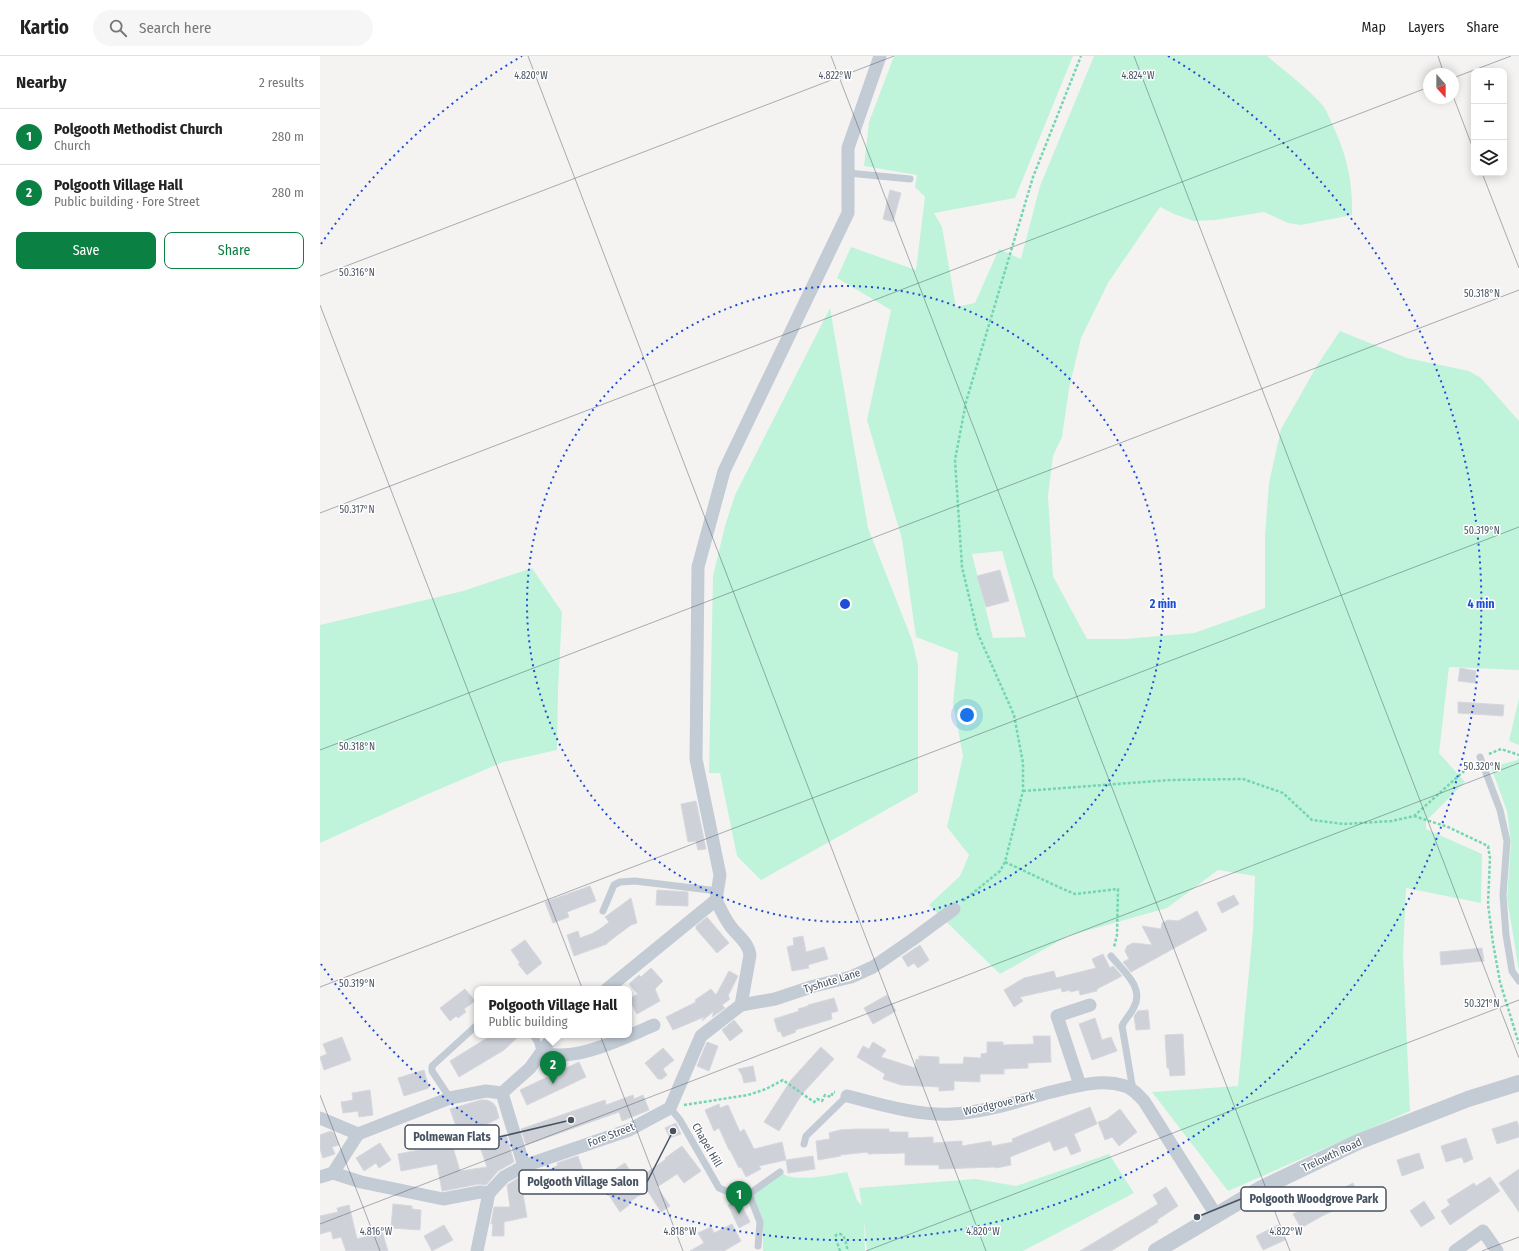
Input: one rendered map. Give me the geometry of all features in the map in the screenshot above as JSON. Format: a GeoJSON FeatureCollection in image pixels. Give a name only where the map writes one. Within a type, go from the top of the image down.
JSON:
{"type":"FeatureCollection","features":[{"type":"Feature","properties":{"kind":"street"},"geometry":{"type":"LineString","coordinates":[[670,1108],[701,1036],[741,1005],[750,955],[749,948],[729,924],[717,896],[720,875],[696,759],[698,567],[724,471],[848,213],[848,148],[880,56]]}},
{"type":"Feature","properties":{"kind":"street"},"geometry":{"type":"LineString","coordinates":[[611,986],[717,896]]}},
{"type":"Feature","properties":{"kind":"street","name":"Tyshute Lane"},"geometry":{"type":"LineString","coordinates":[[741,1005],[775,999],[814,986],[851,977],[872,967],[954,909]]}},
{"type":"Feature","properties":{"kind":"street"},"geometry":{"type":"LineString","coordinates":[[1080,1085],[1057,1016],[1090,1005]]}},
{"type":"Feature","properties":{"kind":"street"},"geometry":{"type":"LineString","coordinates":[[632,1034],[654,1026]]}},
{"type":"Feature","properties":{"kind":"street"},"geometry":{"type":"LineString","coordinates":[[333,1173],[358,1134],[450,1098],[486,1092],[502,1093],[530,1068],[552,1038]]}},
{"type":"Feature","properties":{"kind":"street"},"geometry":{"type":"LineString","coordinates":[[541,1053],[550,1056],[578,1053],[622,1038]]}},
{"type":"Feature","properties":{"kind":"street","name":"Woodgrove Park"},"geometry":{"type":"LineString","coordinates":[[847,1096],[896,1108],[951,1114],[983,1110],[1080,1085],[1100,1082],[1125,1086],[1133,1090]]}},
{"type":"Feature","properties":{"kind":"street","name":"Trelowth Road"},"geometry":{"type":"LineString","coordinates":[[1156,1251],[1262,1188],[1358,1142],[1468,1099],[1519,1083]]}},
{"type":"Feature","properties":{"kind":"street"},"geometry":{"type":"LineString","coordinates":[[1133,1090],[1144,1101],[1216,1215]]}},
{"type":"Feature","properties":{"kind":"street"},"geometry":{"type":"LineString","coordinates":[[502,1093],[524,1166]]}},
{"type":"Feature","properties":{"kind":"street","name":"Fore Street"},"geometry":{"type":"LineString","coordinates":[[489,1193],[504,1177],[524,1166],[629,1130],[670,1108]]}},
{"type":"Feature","properties":{"kind":"street"},"geometry":{"type":"LineString","coordinates":[[320,1118],[358,1134]]}},
{"type":"Feature","properties":{"kind":"street"},"geometry":{"type":"LineString","coordinates":[[320,1177],[333,1173],[361,1182],[443,1198],[480,1192],[489,1193],[477,1251]]}},
{"type":"Feature","properties":{"kind":"street"},"geometry":{"type":"LineString","coordinates":[[1455,1251],[1483,1231],[1497,1251]]}},
{"type":"Feature","properties":{"kind":"lane"},"geometry":{"type":"LineString","coordinates":[[848,173],[910,179]]}},
{"type":"Feature","properties":{"kind":"lane"},"geometry":{"type":"LineString","coordinates":[[1480,757],[1500,810],[1507,841],[1503,895],[1506,935],[1512,970],[1519,981]]}},
{"type":"Feature","properties":{"kind":"lane"},"geometry":{"type":"LineString","coordinates":[[604,911],[614,884],[620,882],[635,881],[717,896]]}},
{"type":"Feature","properties":{"kind":"lane"},"geometry":{"type":"LineString","coordinates":[[1111,956],[1128,975],[1137,991],[1136,1003],[1122,1026],[1133,1090]]}},
{"type":"Feature","properties":{"kind":"lane"},"geometry":{"type":"LineString","coordinates":[[450,1098],[432,1071],[432,1066],[474,1028]]}},
{"type":"Feature","properties":{"kind":"lane"},"geometry":{"type":"LineString","coordinates":[[535,1038],[541,1053]]}},
{"type":"Feature","properties":{"kind":"lane"},"geometry":{"type":"LineString","coordinates":[[804,1144],[806,1136],[847,1096]]}},
{"type":"Feature","properties":{"kind":"lane","name":"Chapel Hill"},"geometry":{"type":"LineString","coordinates":[[670,1108],[680,1120],[720,1188],[736,1195],[749,1194]]}},
{"type":"Feature","properties":{"kind":"lane"},"geometry":{"type":"LineString","coordinates":[[758,1246],[760,1222],[749,1194],[780,1172]]}},
{"type":"Feature","properties":{"kind":"path"},"geometry":{"type":"LineString","coordinates":[[954,909],[1000,871],[1005,862],[1023,791],[1023,763],[1014,714],[978,634],[962,567],[954,460],[966,402],[1033,177],[1081,56]]}},
{"type":"Feature","properties":{"kind":"path"},"geometry":{"type":"LineString","coordinates":[[1023,791],[1170,780],[1243,779],[1283,793],[1312,820],[1352,823],[1392,822],[1414,816],[1480,757],[1501,749],[1519,755]]}},
{"type":"Feature","properties":{"kind":"path"},"geometry":{"type":"LineString","coordinates":[[1414,816],[1448,828],[1488,846],[1490,858],[1488,904],[1493,943],[1500,982],[1519,1044]]}},
{"type":"Feature","properties":{"kind":"path"},"geometry":{"type":"LineString","coordinates":[[1005,862],[1063,890],[1075,894],[1118,889],[1117,935],[1111,956]]}},
{"type":"Feature","properties":{"kind":"path"},"geometry":{"type":"LineString","coordinates":[[670,1108],[708,1100],[748,1095],[766,1089],[783,1080],[814,1102],[817,1099]]}},
{"type":"Feature","properties":{"kind":"path"},"geometry":{"type":"LineString","coordinates":[[840,1251],[836,1235],[842,1234],[845,1238],[848,1251]]}},
{"type":"Feature","properties":{"kind":"green space"},"geometry":{"type":"Polygon","coordinates":[[[894,56],[1073,56],[1015,198],[934,213],[942,227],[956,307],[975,303],[999,249],[1021,259],[1040,186],[1094,56],[1267,56],[1318,100],[1328,114],[1338,137],[1350,180],[1352,215],[1301,225],[1288,223],[1264,212],[1215,220],[1194,221],[1160,207],[1108,283],[1081,338],[1069,389],[1062,437],[1053,456],[1048,496],[1053,576],[1087,639],[1125,639],[1194,633],[1265,608],[1265,535],[1269,483],[1281,429],[1318,364],[1340,331],[1407,358],[1469,371],[1481,378],[1519,421],[1519,670],[1449,667],[1439,753],[1465,782],[1426,821],[1426,829],[1482,854],[1481,903],[1406,888],[1403,954],[1410,1111],[1228,1191],[1152,1092],[1238,1086],[1253,930],[1255,876],[1218,870],[1167,908],[1068,936],[1000,974],[929,905],[960,876],[969,855],[947,827],[963,756],[953,703],[958,653],[916,637],[902,539],[867,420],[891,310],[837,278],[851,247],[916,270],[925,197],[915,187],[917,175],[864,166],[869,122],[894,56]],[[1002,551],[972,554],[993,638],[1026,637],[1002,551]]]}},
{"type":"Feature","properties":{"kind":"green space"},"geometry":{"type":"Polygon","coordinates":[[[830,308],[868,528],[912,640],[918,665],[918,792],[761,880],[737,856],[720,773],[709,773],[713,576],[725,526],[735,495],[830,308]]]}},
{"type":"Feature","properties":{"kind":"green space"},"geometry":{"type":"Polygon","coordinates":[[[532,568],[562,612],[558,689],[557,750],[503,762],[320,843],[320,625],[463,591],[532,568]]]}},
{"type":"Feature","properties":{"kind":"green space"},"geometry":{"type":"Polygon","coordinates":[[[1519,698],[1519,745],[1509,741],[1519,698]]]}},
{"type":"Feature","properties":{"kind":"green space"},"geometry":{"type":"Polygon","coordinates":[[[1519,758],[1519,971],[1507,898],[1511,843],[1507,811],[1491,767],[1517,760],[1519,758]]]}},
{"type":"Feature","properties":{"kind":"green space"},"geometry":{"type":"Polygon","coordinates":[[[1109,1154],[1134,1193],[1023,1251],[867,1251],[864,1220],[865,1251],[763,1251],[763,1220],[753,1195],[781,1173],[787,1176],[804,1178],[847,1172],[857,1200],[862,1206],[859,1188],[976,1179],[1016,1186],[1109,1154]]]}},
{"type":"Feature","properties":{"kind":"building"},"geometry":{"type":"Polygon","coordinates":[[[890,190],[901,193],[893,222],[883,219],[890,190]]]}},
{"type":"Feature","properties":{"kind":"building"},"geometry":{"type":"Polygon","coordinates":[[[1000,570],[1009,601],[986,607],[977,576],[1000,570]]]}},
{"type":"Feature","properties":{"kind":"building"},"geometry":{"type":"Polygon","coordinates":[[[1460,668],[1476,671],[1475,683],[1458,681],[1460,668]]]}},
{"type":"Feature","properties":{"kind":"building"},"geometry":{"type":"Polygon","coordinates":[[[1458,702],[1504,705],[1503,716],[1458,713],[1458,702]]]}},
{"type":"Feature","properties":{"kind":"building"},"geometry":{"type":"Polygon","coordinates":[[[696,801],[706,849],[698,850],[696,841],[688,842],[681,804],[696,801]]]}},
{"type":"Feature","properties":{"kind":"building"},"geometry":{"type":"Polygon","coordinates":[[[590,886],[596,901],[567,912],[569,917],[553,923],[545,902],[590,886]]]}},
{"type":"Feature","properties":{"kind":"building"},"geometry":{"type":"Polygon","coordinates":[[[657,890],[688,892],[688,906],[656,905],[657,890]]]}},
{"type":"Feature","properties":{"kind":"building"},"geometry":{"type":"Polygon","coordinates":[[[1234,895],[1239,904],[1222,913],[1217,903],[1234,895]]]}},
{"type":"Feature","properties":{"kind":"building"},"geometry":{"type":"Polygon","coordinates":[[[631,898],[637,923],[631,925],[607,944],[574,956],[567,935],[578,931],[580,938],[600,929],[609,922],[605,917],[631,898]]]}},
{"type":"Feature","properties":{"kind":"building"},"geometry":{"type":"Polygon","coordinates":[[[1197,911],[1207,930],[1131,972],[1123,962],[1129,959],[1125,951],[1127,946],[1133,943],[1152,945],[1142,926],[1161,929],[1162,923],[1168,920],[1178,921],[1197,911]]]}},
{"type":"Feature","properties":{"kind":"building"},"geometry":{"type":"Polygon","coordinates":[[[707,917],[729,943],[717,953],[696,929],[696,926],[707,917]]]}},
{"type":"Feature","properties":{"kind":"building"},"geometry":{"type":"Polygon","coordinates":[[[803,936],[806,952],[824,947],[828,959],[808,965],[809,968],[792,971],[787,947],[794,945],[793,938],[803,936]]]}},
{"type":"Feature","properties":{"kind":"building"},"geometry":{"type":"Polygon","coordinates":[[[525,940],[542,963],[527,975],[518,964],[520,963],[511,950],[525,940]]]}},
{"type":"Feature","properties":{"kind":"building"},"geometry":{"type":"Polygon","coordinates":[[[920,945],[929,960],[918,968],[914,963],[908,967],[902,957],[920,945]]]}},
{"type":"Feature","properties":{"kind":"building"},"geometry":{"type":"Polygon","coordinates":[[[1482,948],[1484,961],[1441,965],[1440,952],[1482,948]]]}},
{"type":"Feature","properties":{"kind":"building"},"geometry":{"type":"Polygon","coordinates":[[[1103,954],[1110,968],[1113,966],[1122,976],[1097,989],[1097,991],[1080,995],[1079,990],[1062,992],[1061,988],[1020,997],[1023,1001],[1014,1007],[1004,990],[1024,978],[1054,971],[1056,978],[1096,968],[1092,959],[1103,954]]]}},
{"type":"Feature","properties":{"kind":"building"},"geometry":{"type":"Polygon","coordinates":[[[651,968],[663,981],[655,989],[660,1001],[637,1014],[632,1005],[632,997],[638,994],[629,984],[639,975],[641,977],[651,968]]]}},
{"type":"Feature","properties":{"kind":"building"},"geometry":{"type":"Polygon","coordinates":[[[729,971],[738,976],[728,996],[730,999],[722,1005],[725,1008],[712,1017],[714,1011],[702,1021],[704,1017],[673,1030],[666,1017],[696,1002],[695,1000],[711,989],[716,995],[729,971]]]}},
{"type":"Feature","properties":{"kind":"building"},"geometry":{"type":"Polygon","coordinates":[[[465,989],[474,1000],[474,1002],[464,1009],[466,1012],[458,1018],[456,1016],[450,1021],[440,1008],[465,989]]]}},
{"type":"Feature","properties":{"kind":"building"},"geometry":{"type":"Polygon","coordinates":[[[887,995],[896,1011],[873,1024],[864,1008],[887,995]]]}},
{"type":"Feature","properties":{"kind":"building"},"geometry":{"type":"Polygon","coordinates":[[[834,998],[838,1011],[831,1013],[832,1019],[795,1030],[796,1032],[783,1037],[780,1031],[778,1032],[774,1019],[799,1011],[798,1009],[808,1005],[834,998]]]}},
{"type":"Feature","properties":{"kind":"building"},"geometry":{"type":"Polygon","coordinates":[[[1148,1010],[1150,1029],[1136,1030],[1134,1016],[1138,1011],[1148,1010]]]}},
{"type":"Feature","properties":{"kind":"building"},"geometry":{"type":"Polygon","coordinates":[[[1095,1018],[1102,1040],[1111,1037],[1117,1051],[1092,1060],[1079,1024],[1095,1018]]]}},
{"type":"Feature","properties":{"kind":"building"},"geometry":{"type":"Polygon","coordinates":[[[734,1020],[743,1031],[730,1041],[722,1030],[734,1020]]]}},
{"type":"Feature","properties":{"kind":"building"},"geometry":{"type":"Polygon","coordinates":[[[1183,1034],[1185,1075],[1170,1076],[1169,1068],[1167,1068],[1165,1035],[1183,1034]]]}},
{"type":"Feature","properties":{"kind":"building"},"geometry":{"type":"Polygon","coordinates":[[[1033,1036],[1050,1036],[1051,1062],[1028,1063],[1028,1068],[1004,1069],[1004,1074],[980,1074],[980,1082],[954,1081],[954,1090],[939,1091],[939,1087],[901,1085],[883,1079],[885,1074],[857,1057],[863,1046],[869,1049],[873,1042],[886,1050],[881,1057],[915,1068],[916,1059],[919,1060],[919,1056],[939,1057],[939,1064],[963,1064],[964,1057],[981,1058],[981,1054],[987,1053],[987,1042],[1003,1042],[1003,1045],[1034,1044],[1033,1036]]]}},
{"type":"Feature","properties":{"kind":"building"},"geometry":{"type":"Polygon","coordinates":[[[342,1037],[351,1060],[324,1070],[320,1057],[327,1054],[323,1044],[342,1037]]]}},
{"type":"Feature","properties":{"kind":"building"},"geometry":{"type":"Polygon","coordinates":[[[487,1038],[517,1038],[504,1050],[459,1077],[450,1061],[487,1038]]]}},
{"type":"Feature","properties":{"kind":"building"},"geometry":{"type":"Polygon","coordinates":[[[707,1042],[718,1046],[709,1071],[697,1066],[707,1042]]]}},
{"type":"Feature","properties":{"kind":"building"},"geometry":{"type":"Polygon","coordinates":[[[821,1047],[834,1059],[802,1094],[779,1131],[764,1122],[791,1080],[821,1047]]]}},
{"type":"Feature","properties":{"kind":"building"},"geometry":{"type":"Polygon","coordinates":[[[663,1048],[674,1060],[663,1069],[667,1075],[662,1079],[658,1079],[645,1063],[663,1048]]]}},
{"type":"Feature","properties":{"kind":"building"},"geometry":{"type":"Polygon","coordinates":[[[579,1062],[586,1077],[527,1105],[520,1090],[579,1062]]]}},
{"type":"Feature","properties":{"kind":"building"},"geometry":{"type":"Polygon","coordinates":[[[753,1066],[756,1081],[744,1083],[742,1075],[738,1069],[753,1066]]]}},
{"type":"Feature","properties":{"kind":"building"},"geometry":{"type":"Polygon","coordinates":[[[424,1070],[429,1088],[404,1096],[398,1078],[424,1070]]]}},
{"type":"Feature","properties":{"kind":"building"},"geometry":{"type":"Polygon","coordinates":[[[370,1090],[373,1115],[359,1117],[358,1111],[343,1113],[341,1102],[353,1100],[352,1093],[370,1090]]]}},
{"type":"Feature","properties":{"kind":"building"},"geometry":{"type":"Polygon","coordinates":[[[633,1095],[634,1099],[643,1095],[649,1110],[622,1121],[619,1112],[526,1145],[521,1129],[605,1100],[606,1105],[633,1095]]]}},
{"type":"Feature","properties":{"kind":"building"},"geometry":{"type":"Polygon","coordinates":[[[481,1100],[487,1100],[493,1103],[496,1107],[499,1118],[475,1130],[473,1124],[457,1129],[450,1109],[481,1100]]]}},
{"type":"Feature","properties":{"kind":"building"},"geometry":{"type":"Polygon","coordinates":[[[719,1104],[720,1108],[728,1105],[740,1132],[744,1129],[754,1149],[782,1142],[786,1160],[759,1166],[761,1169],[746,1177],[729,1150],[719,1128],[714,1131],[705,1110],[719,1104]]]}},
{"type":"Feature","properties":{"kind":"building"},"geometry":{"type":"Polygon","coordinates":[[[1090,1107],[1097,1124],[1074,1134],[1081,1151],[1071,1155],[1067,1146],[1054,1151],[1050,1141],[1010,1157],[1011,1165],[996,1168],[939,1169],[939,1165],[905,1165],[905,1153],[868,1154],[868,1152],[840,1155],[841,1156],[818,1160],[816,1141],[830,1139],[829,1133],[840,1130],[889,1129],[889,1132],[908,1132],[908,1138],[933,1137],[933,1143],[962,1141],[962,1146],[991,1141],[992,1146],[1013,1142],[1012,1139],[1090,1107]]]}},
{"type":"Feature","properties":{"kind":"building"},"geometry":{"type":"Polygon","coordinates":[[[1120,1109],[1137,1132],[1119,1146],[1112,1137],[1105,1140],[1098,1122],[1107,1119],[1120,1109]]]}},
{"type":"Feature","properties":{"kind":"building"},"geometry":{"type":"Polygon","coordinates":[[[1517,1121],[1519,1127],[1519,1137],[1497,1144],[1492,1129],[1517,1121]]]}},
{"type":"Feature","properties":{"kind":"building"},"geometry":{"type":"Polygon","coordinates":[[[676,1123],[681,1134],[670,1138],[665,1128],[676,1123]]]}},
{"type":"Feature","properties":{"kind":"building"},"geometry":{"type":"Polygon","coordinates":[[[331,1131],[334,1133],[339,1145],[332,1147],[335,1154],[323,1158],[320,1149],[320,1135],[331,1131]]]}},
{"type":"Feature","properties":{"kind":"building"},"geometry":{"type":"Polygon","coordinates":[[[449,1134],[460,1171],[487,1167],[479,1144],[506,1134],[514,1162],[498,1171],[486,1185],[479,1184],[443,1191],[437,1164],[401,1171],[398,1154],[425,1149],[423,1141],[449,1134]]]}},
{"type":"Feature","properties":{"kind":"building"},"geometry":{"type":"Polygon","coordinates":[[[1466,1138],[1473,1159],[1464,1163],[1462,1157],[1446,1162],[1441,1146],[1466,1138]]]}},
{"type":"Feature","properties":{"kind":"building"},"geometry":{"type":"Polygon","coordinates":[[[380,1143],[391,1160],[379,1168],[376,1163],[364,1171],[356,1158],[380,1143]]]}},
{"type":"Feature","properties":{"kind":"building"},"geometry":{"type":"Polygon","coordinates":[[[682,1146],[701,1171],[684,1183],[677,1174],[657,1187],[670,1206],[661,1212],[647,1190],[628,1203],[629,1205],[620,1212],[607,1192],[612,1189],[604,1177],[625,1163],[636,1180],[682,1146]]]}},
{"type":"Feature","properties":{"kind":"building"},"geometry":{"type":"Polygon","coordinates":[[[1419,1153],[1424,1168],[1402,1176],[1397,1160],[1419,1153]]]}},
{"type":"Feature","properties":{"kind":"building"},"geometry":{"type":"Polygon","coordinates":[[[578,1156],[583,1171],[566,1178],[564,1176],[550,1185],[544,1194],[526,1179],[532,1172],[539,1175],[558,1165],[557,1163],[578,1156]]]}},
{"type":"Feature","properties":{"kind":"building"},"geometry":{"type":"Polygon","coordinates":[[[813,1156],[815,1169],[788,1173],[786,1160],[813,1156]]]}},
{"type":"Feature","properties":{"kind":"building"},"geometry":{"type":"Polygon","coordinates":[[[1519,1169],[1519,1212],[1499,1183],[1519,1169]]]}},
{"type":"Feature","properties":{"kind":"building"},"geometry":{"type":"Polygon","coordinates":[[[520,1177],[527,1217],[504,1222],[504,1236],[492,1236],[493,1224],[491,1224],[494,1207],[510,1207],[507,1185],[520,1177]]]}},
{"type":"Feature","properties":{"kind":"building"},"geometry":{"type":"Polygon","coordinates":[[[1490,1177],[1500,1191],[1450,1225],[1441,1211],[1450,1205],[1447,1200],[1474,1183],[1476,1186],[1490,1177]]]}},
{"type":"Feature","properties":{"kind":"building"},"geometry":{"type":"Polygon","coordinates":[[[1353,1183],[1360,1198],[1301,1228],[1293,1214],[1353,1183]]]}},
{"type":"Feature","properties":{"kind":"building"},"geometry":{"type":"Polygon","coordinates":[[[1166,1187],[1178,1206],[1157,1220],[1158,1222],[1111,1251],[1080,1251],[1158,1204],[1153,1195],[1166,1187]]]}},
{"type":"Feature","properties":{"kind":"building"},"geometry":{"type":"Polygon","coordinates":[[[739,1200],[750,1222],[739,1228],[728,1205],[739,1200]]]}},
{"type":"Feature","properties":{"kind":"building"},"geometry":{"type":"Polygon","coordinates":[[[1424,1201],[1435,1218],[1421,1227],[1410,1211],[1424,1201]]]}},
{"type":"Feature","properties":{"kind":"building"},"geometry":{"type":"Polygon","coordinates":[[[393,1204],[412,1206],[412,1209],[421,1210],[420,1230],[391,1228],[393,1204]]]}},
{"type":"Feature","properties":{"kind":"building"},"geometry":{"type":"Polygon","coordinates":[[[349,1205],[357,1239],[382,1231],[388,1251],[346,1251],[341,1237],[333,1239],[331,1231],[320,1234],[320,1216],[338,1212],[337,1208],[349,1205]]]}},
{"type":"Feature","properties":{"kind":"building"},"geometry":{"type":"Polygon","coordinates":[[[732,1224],[741,1241],[724,1251],[690,1251],[704,1243],[698,1233],[711,1227],[714,1233],[732,1224]]]}},
{"type":"Feature","properties":{"kind":"building"},"geometry":{"type":"Polygon","coordinates":[[[444,1225],[453,1240],[432,1251],[424,1236],[444,1225]]]}},
{"type":"Feature","properties":{"kind":"building"},"geometry":{"type":"Polygon","coordinates":[[[1278,1225],[1285,1240],[1263,1250],[1256,1236],[1278,1225]]]}},
{"type":"Feature","properties":{"kind":"place","name":"Polgooth Village Hall"},"geometry":{"type":"Point","coordinates":[553,1084]}},
{"type":"Feature","properties":{"kind":"place","name":"Polmewan Flats"},"geometry":{"type":"Point","coordinates":[571,1120]}},
{"type":"Feature","properties":{"kind":"place","name":"Polgooth Village Salon"},"geometry":{"type":"Point","coordinates":[673,1131]}},
{"type":"Feature","properties":{"kind":"place","name":"Polgooth Methodist Church"},"geometry":{"type":"Point","coordinates":[739,1214]}},
{"type":"Feature","properties":{"kind":"place","name":"Polgooth Woodgrove Park"},"geometry":{"type":"Point","coordinates":[1197,1217]}}]}
